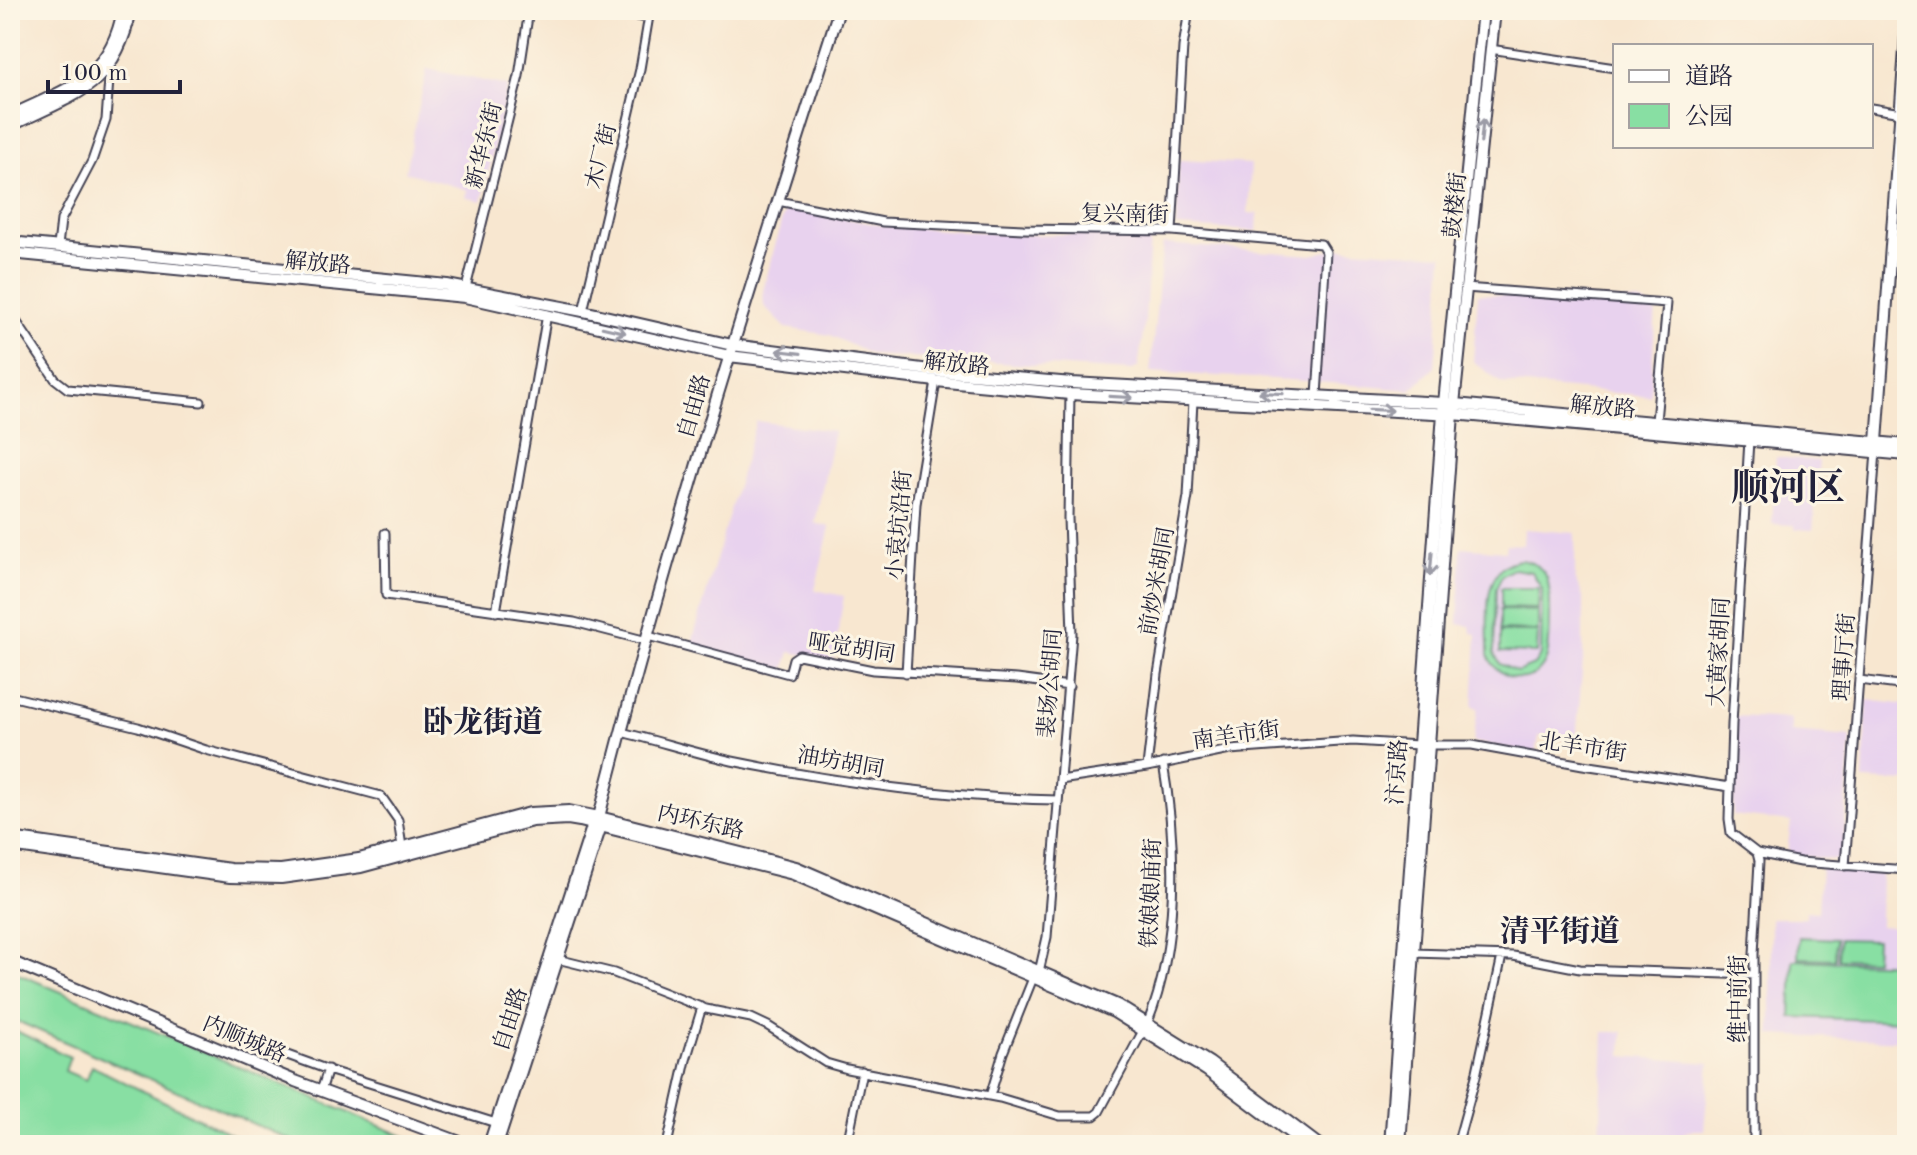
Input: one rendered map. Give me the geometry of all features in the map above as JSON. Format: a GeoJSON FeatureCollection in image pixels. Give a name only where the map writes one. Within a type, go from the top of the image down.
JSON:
{"type":"FeatureCollection","features":[{"type":"Feature","properties":{"kind":"street"},"geometry":{"type":"LineString","coordinates":[[10,116],[93,73],[115,40],[123,10]]}},
{"type":"Feature","properties":{"kind":"street"},"geometry":{"type":"LineString","coordinates":[[10,126],[89,87],[110,66],[122,44],[131,10]]}},
{"type":"Feature","properties":{"kind":"street","name":"新华东街"},"geometry":{"type":"LineString","coordinates":[[466,288],[519,76],[529,10]]}},
{"type":"Feature","properties":{"kind":"street"},"geometry":{"type":"LineString","coordinates":[[598,10],[649,14]]}},
{"type":"Feature","properties":{"kind":"street","name":"自由路"},"geometry":{"type":"LineString","coordinates":[[497,1145],[598,822],[647,638],[730,351],[839,10]]}},
{"type":"Feature","properties":{"kind":"street"},"geometry":{"type":"LineString","coordinates":[[1172,231],[1183,47],[1189,10]]}},
{"type":"Feature","properties":{"kind":"street","name":"鼓楼街"},"geometry":{"type":"LineString","coordinates":[[1449,408],[1483,10]]}},
{"type":"Feature","properties":{"kind":"street","name":"鼓楼街"},"geometry":{"type":"LineString","coordinates":[[1449,408],[1495,10]]}},
{"type":"Feature","properties":{"kind":"street","name":"木厂街"},"geometry":{"type":"LineString","coordinates":[[583,311],[640,69],[649,14]]}},
{"type":"Feature","properties":{"kind":"street"},"geometry":{"type":"LineString","coordinates":[[1877,447],[1901,200],[1901,113],[1907,21]]}},
{"type":"Feature","properties":{"kind":"street"},"geometry":{"type":"LineString","coordinates":[[1490,49],[1613,68]]}},
{"type":"Feature","properties":{"kind":"street"},"geometry":{"type":"LineString","coordinates":[[58,246],[61,220],[92,161],[106,120],[110,66]]}},
{"type":"Feature","properties":{"kind":"street"},"geometry":{"type":"LineString","coordinates":[[1873,108],[1901,113]]}},
{"type":"Feature","properties":{"kind":"street","name":"复兴南街"},"geometry":{"type":"LineString","coordinates":[[778,201],[883,222],[1023,229],[1172,231],[1321,244],[1326,252],[1317,396]]}},
{"type":"Feature","properties":{"kind":"street","name":"解放路"},"geometry":{"type":"LineString","coordinates":[[10,242],[466,288],[583,311],[730,351],[1057,382],[1317,396],[1749,440],[1877,447],[1907,445]]}},
{"type":"Feature","properties":{"kind":"street","name":"解放路"},"geometry":{"type":"LineString","coordinates":[[10,253],[444,294],[730,351],[936,381],[1070,394],[1193,401],[1449,408],[1656,421],[1877,447],[1907,455]]}},
{"type":"Feature","properties":{"kind":"street"},"geometry":{"type":"LineString","coordinates":[[1465,288],[1667,303],[1656,421]]}},
{"type":"Feature","properties":{"kind":"street"},"geometry":{"type":"LineString","coordinates":[[10,312],[55,379],[68,389],[201,402]]}},
{"type":"Feature","properties":{"kind":"street"},"geometry":{"type":"LineString","coordinates":[[496,612],[547,314]]}},
{"type":"Feature","properties":{"kind":"street","name":"小袁坑沿街"},"geometry":{"type":"LineString","coordinates":[[906,673],[916,504],[936,381]]}},
{"type":"Feature","properties":{"kind":"street","name":"裴场公胡同"},"geometry":{"type":"LineString","coordinates":[[990,1096],[1003,1053],[1036,975],[1047,937],[1072,634],[1068,504],[1070,394]]}},
{"type":"Feature","properties":{"kind":"street","name":"前炒米胡同"},"geometry":{"type":"LineString","coordinates":[[1147,767],[1158,674],[1188,496],[1193,401]]}},
{"type":"Feature","properties":{"kind":"street","name":"汴京路"},"geometry":{"type":"LineString","coordinates":[[1390,1145],[1449,408]]}},
{"type":"Feature","properties":{"kind":"street","name":"大黄家胡同"},"geometry":{"type":"LineString","coordinates":[[1749,440],[1730,787],[1731,833],[1757,853]]}},
{"type":"Feature","properties":{"kind":"street","name":"理事厅街"},"geometry":{"type":"LineString","coordinates":[[1845,866],[1877,447]]}},
{"type":"Feature","properties":{"kind":"street"},"geometry":{"type":"LineString","coordinates":[[385,533],[386,595],[574,622],[647,638]]}},
{"type":"Feature","properties":{"kind":"street","name":"哑觉胡同"},"geometry":{"type":"LineString","coordinates":[[647,638],[789,674],[793,659],[799,655],[873,670],[1017,679],[1069,686]]}},
{"type":"Feature","properties":{"kind":"street"},"geometry":{"type":"LineString","coordinates":[[1859,680],[1907,686]]}},
{"type":"Feature","properties":{"kind":"street"},"geometry":{"type":"LineString","coordinates":[[10,696],[138,727],[206,750],[381,796],[398,820],[402,847]]}},
{"type":"Feature","properties":{"kind":"street","name":"油坊胡同"},"geometry":{"type":"LineString","coordinates":[[621,732],[731,761],[870,785],[950,795],[1058,800]]}},
{"type":"Feature","properties":{"kind":"street","name":"南羊市街"},"geometry":{"type":"LineString","coordinates":[[1060,780],[1230,750],[1353,741],[1424,745]]}},
{"type":"Feature","properties":{"kind":"street","name":"汴京路"},"geometry":{"type":"LineString","coordinates":[[1400,1145],[1424,745]]}},
{"type":"Feature","properties":{"kind":"street","name":"北羊市街"},"geometry":{"type":"LineString","coordinates":[[1424,745],[1472,745],[1730,787]]}},
{"type":"Feature","properties":{"kind":"street","name":"铁娘娘庙街"},"geometry":{"type":"LineString","coordinates":[[990,1096],[1060,1116],[1094,1116],[1146,1026],[1164,973],[1168,938],[1171,833],[1170,802],[1163,763]]}},
{"type":"Feature","properties":{"kind":"street","name":"内环东路"},"geometry":{"type":"LineString","coordinates":[[10,838],[230,869],[265,870],[327,865],[530,813],[569,811],[598,822],[793,874],[1036,975],[1117,1005],[1306,1145]]}},
{"type":"Feature","properties":{"kind":"street","name":"内环东路"},"geometry":{"type":"LineString","coordinates":[[10,846],[230,877],[297,878],[361,867],[532,821],[568,819],[598,822]]}},
{"type":"Feature","properties":{"kind":"street"},"geometry":{"type":"LineString","coordinates":[[1757,853],[1788,860],[1907,870]]}},
{"type":"Feature","properties":{"kind":"street","name":"维中前街"},"geometry":{"type":"LineString","coordinates":[[1754,1145],[1757,853]]}},
{"type":"Feature","properties":{"kind":"street"},"geometry":{"type":"LineString","coordinates":[[1413,953],[1502,956],[1580,969],[1754,975]]}},
{"type":"Feature","properties":{"kind":"street"},"geometry":{"type":"LineString","coordinates":[[1457,1145],[1476,1076],[1502,956]]}},
{"type":"Feature","properties":{"kind":"street"},"geometry":{"type":"LineString","coordinates":[[554,958],[622,975],[702,1007],[751,1018],[826,1063],[990,1096]]}},
{"type":"Feature","properties":{"kind":"street","name":"自由路"},"geometry":{"type":"LineString","coordinates":[[489,1145],[554,958]]}},
{"type":"Feature","properties":{"kind":"street","name":"内顺城路"},"geometry":{"type":"LineString","coordinates":[[10,961],[321,1091],[468,1145]]}},
{"type":"Feature","properties":{"kind":"street"},"geometry":{"type":"LineString","coordinates":[[667,1145],[686,1060],[702,1007]]}},
{"type":"Feature","properties":{"kind":"street","name":"内环东路"},"geometry":{"type":"LineString","coordinates":[[1146,1026],[1210,1063],[1319,1145]]}},
{"type":"Feature","properties":{"kind":"street"},"geometry":{"type":"LineString","coordinates":[[224,1032],[496,1123]]}},
{"type":"Feature","properties":{"kind":"street"},"geometry":{"type":"LineString","coordinates":[[321,1091],[328,1069]]}},
{"type":"Feature","properties":{"kind":"street"},"geometry":{"type":"LineString","coordinates":[[847,1145],[862,1071]]}},
{"type":"Feature","properties":{"kind":"shaded area"},"geometry":{"type":"Polygon","coordinates":[[[427,69],[508,86],[482,201],[466,197],[468,190],[405,172],[427,69]]]}},
{"type":"Feature","properties":{"kind":"shaded area"},"geometry":{"type":"Polygon","coordinates":[[[1179,160],[1251,164],[1248,213],[1258,214],[1257,231],[1176,227],[1179,160]]]}},
{"type":"Feature","properties":{"kind":"shaded area"},"geometry":{"type":"Polygon","coordinates":[[[795,208],[884,226],[1023,235],[1106,234],[1150,238],[1145,320],[1138,367],[1131,371],[872,355],[830,335],[786,328],[764,306],[763,291],[782,219],[785,212],[795,208]]]}},
{"type":"Feature","properties":{"kind":"shaded area"},"geometry":{"type":"Polygon","coordinates":[[[1163,244],[1312,255],[1338,248],[1443,255],[1435,367],[1411,390],[1150,372],[1163,244]]]}},
{"type":"Feature","properties":{"kind":"shaded area"},"geometry":{"type":"Polygon","coordinates":[[[1478,294],[1641,302],[1656,308],[1650,396],[1501,383],[1473,361],[1478,294]]]}},
{"type":"Feature","properties":{"kind":"shaded area"},"geometry":{"type":"Polygon","coordinates":[[[756,421],[834,431],[815,523],[830,527],[815,590],[844,596],[833,660],[790,652],[784,671],[691,646],[756,421]]]}},
{"type":"Feature","properties":{"kind":"shaded area"},"geometry":{"type":"Polygon","coordinates":[[[1776,457],[1819,461],[1813,530],[1772,524],[1776,457]]]}},
{"type":"Feature","properties":{"kind":"shaded area"},"geometry":{"type":"Polygon","coordinates":[[[1524,529],[1575,533],[1575,579],[1583,596],[1583,660],[1576,741],[1539,736],[1536,753],[1473,742],[1478,708],[1473,706],[1477,634],[1471,633],[1470,626],[1458,624],[1461,547],[1505,551],[1506,544],[1523,545],[1524,529]]]}},
{"type":"Feature","properties":{"kind":"shaded area"},"geometry":{"type":"Polygon","coordinates":[[[1867,700],[1907,705],[1907,782],[1863,780],[1867,700]]]}},
{"type":"Feature","properties":{"kind":"shaded area"},"geometry":{"type":"Polygon","coordinates":[[[1735,716],[1791,719],[1791,732],[1851,737],[1842,861],[1787,854],[1791,822],[1733,815],[1735,716]]]}},
{"type":"Feature","properties":{"kind":"shaded area"},"geometry":{"type":"Polygon","coordinates":[[[1821,867],[1881,872],[1880,926],[1907,928],[1907,1041],[1771,1035],[1771,918],[1806,918],[1806,911],[1818,912],[1821,867]]]}},
{"type":"Feature","properties":{"kind":"shaded area"},"geometry":{"type":"Polygon","coordinates":[[[1604,1032],[1623,1032],[1622,1056],[1710,1063],[1704,1130],[1689,1130],[1669,1143],[1600,1141],[1604,1032]]]}},
{"type":"Feature","properties":{"kind":"green space"},"geometry":{"type":"Polygon","coordinates":[[[1521,560],[1532,563],[1539,567],[1548,582],[1550,619],[1547,656],[1539,670],[1524,678],[1515,678],[1499,670],[1488,655],[1489,597],[1498,572],[1507,564],[1521,560]],[[1513,569],[1502,576],[1496,588],[1494,653],[1500,664],[1517,672],[1534,665],[1541,654],[1542,589],[1532,572],[1513,569]]]}},
{"type":"Feature","properties":{"kind":"green space"},"geometry":{"type":"Polygon","coordinates":[[[1501,588],[1539,588],[1538,609],[1501,608],[1501,588]]]}},
{"type":"Feature","properties":{"kind":"green space"},"geometry":{"type":"Polygon","coordinates":[[[1500,610],[1538,611],[1538,631],[1500,630],[1500,610]]]}},
{"type":"Feature","properties":{"kind":"green space"},"geometry":{"type":"Polygon","coordinates":[[[1500,632],[1538,632],[1537,653],[1500,652],[1500,632]]]}},
{"type":"Feature","properties":{"kind":"green space"},"geometry":{"type":"Polygon","coordinates":[[[1799,937],[1836,939],[1835,959],[1798,958],[1799,937]]]}},
{"type":"Feature","properties":{"kind":"green space"},"geometry":{"type":"Polygon","coordinates":[[[1839,939],[1876,940],[1875,960],[1838,959],[1839,939]]]}},
{"type":"Feature","properties":{"kind":"green space"},"geometry":{"type":"Polygon","coordinates":[[[1793,960],[1907,964],[1907,1021],[1791,1017],[1793,960]]]}},
{"type":"Feature","properties":{"kind":"green space"},"geometry":{"type":"Polygon","coordinates":[[[10,970],[425,1145],[302,1145],[10,1018],[10,970]]]}},
{"type":"Feature","properties":{"kind":"green space"},"geometry":{"type":"Polygon","coordinates":[[[10,1028],[70,1057],[65,1071],[86,1080],[92,1066],[253,1145],[10,1145],[10,1028]]]}},
{"type":"Feature","properties":{"kind":"district","name":"顺河区"},"geometry":{"type":"Point","coordinates":[1788,487]}},
{"type":"Feature","properties":{"kind":"district","name":"卧龙街道"},"geometry":{"type":"Point","coordinates":[483,722]}},
{"type":"Feature","properties":{"kind":"district","name":"清平街道"},"geometry":{"type":"Point","coordinates":[1560,931]}}]}
